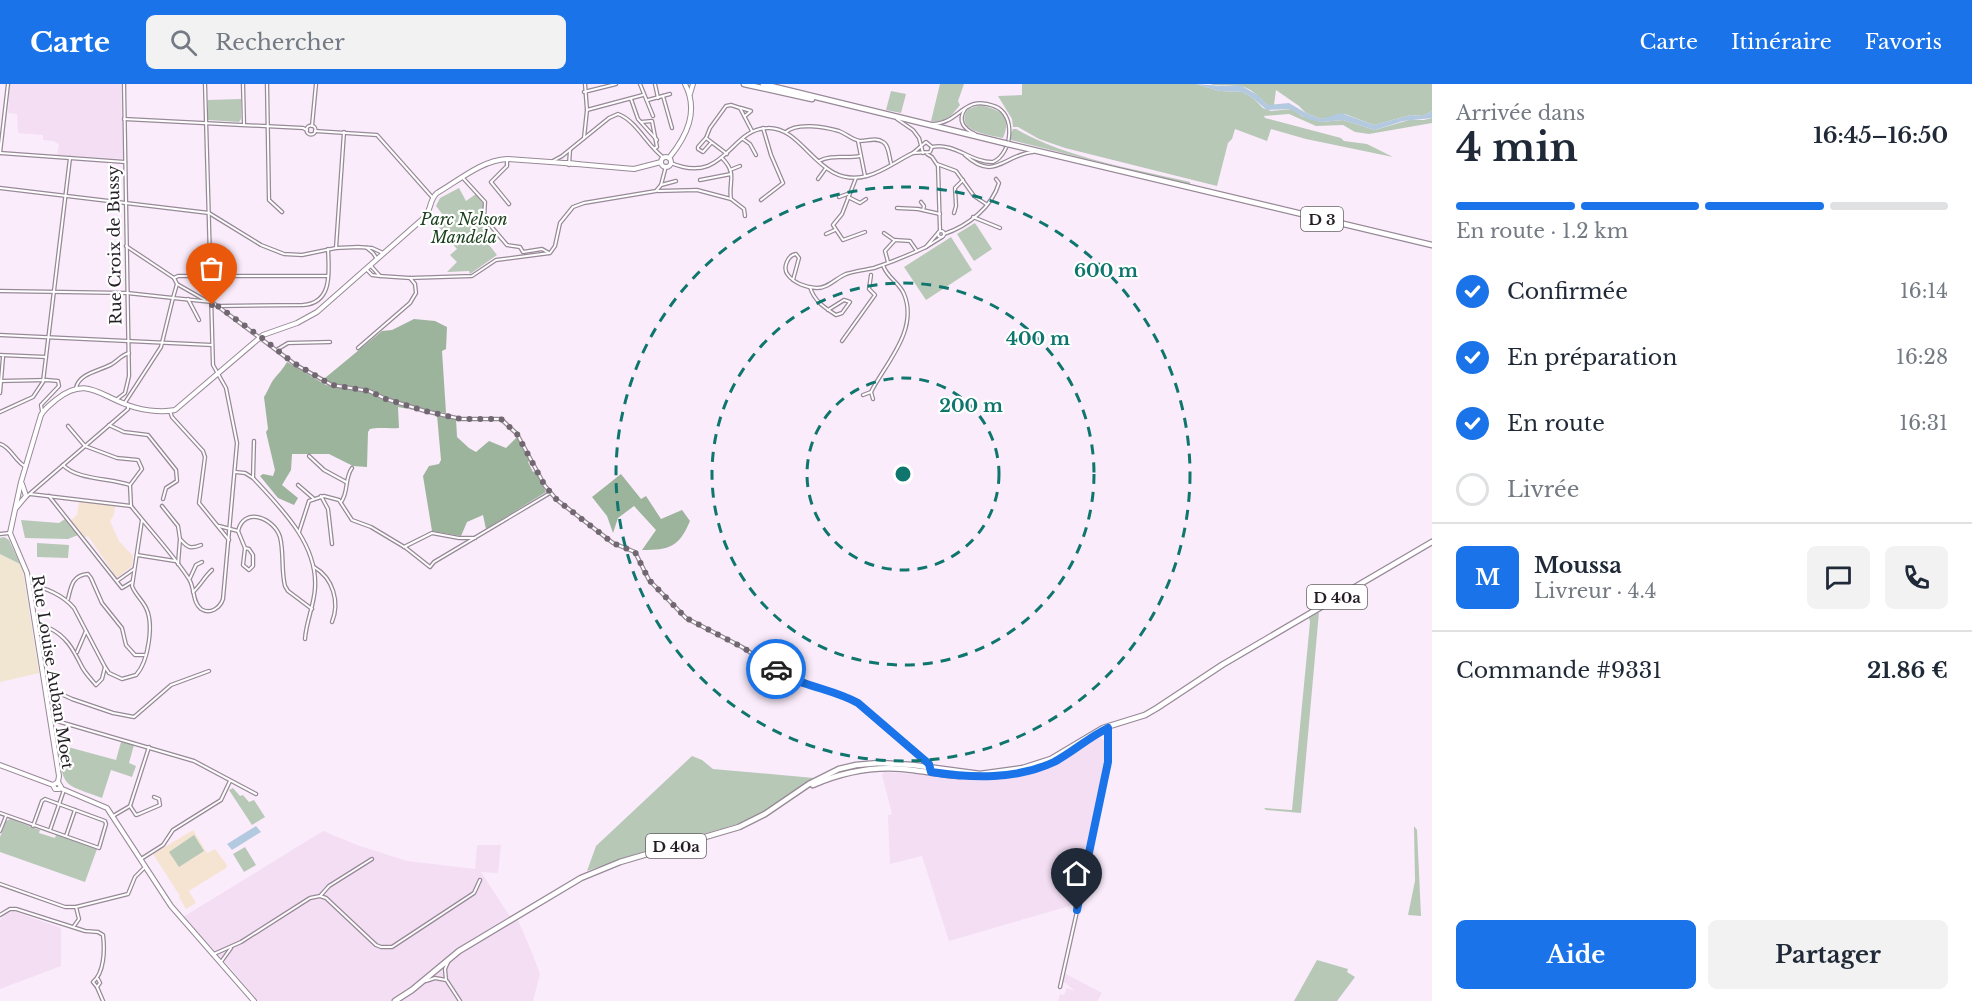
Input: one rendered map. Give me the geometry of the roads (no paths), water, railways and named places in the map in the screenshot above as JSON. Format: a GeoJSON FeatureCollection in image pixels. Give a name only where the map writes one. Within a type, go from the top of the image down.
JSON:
{"type":"FeatureCollection","features":[{"type":"Feature","properties":{"kind":"main road","name":"D 3"},"geometry":{"type":"LineString","coordinates":[[744,84],[923,123],[1432,245]]}},
{"type":"Feature","properties":{"kind":"main road","name":"D 3"},"geometry":{"type":"LineString","coordinates":[[763,84],[861,109]]}},
{"type":"Feature","properties":{"kind":"main road","name":"D 40a"},"geometry":{"type":"LineString","coordinates":[[931,770],[976,774],[1023,768],[1051,759],[1098,731],[1157,708],[1222,665],[1432,542]]}},
{"type":"Feature","properties":{"kind":"main road","name":"D 40a"},"geometry":{"type":"LineString","coordinates":[[395,1001],[420,984],[449,958],[590,873],[740,827],[765,814],[832,771],[856,765],[879,763],[975,776],[1028,771],[1059,759],[1118,723]]}},
{"type":"Feature","properties":{"kind":"street"},"geometry":{"type":"LineString","coordinates":[[8,84],[0,153],[124,162]]}},
{"type":"Feature","properties":{"kind":"street","name":"Rue Croix de Bussy"},"geometry":{"type":"LineString","coordinates":[[116,400],[126,390],[129,376],[124,84]]}},
{"type":"Feature","properties":{"kind":"street"},"geometry":{"type":"LineString","coordinates":[[68,426],[85,446],[117,458],[138,459],[142,469],[130,485],[131,506],[190,580],[198,605],[205,611],[211,611],[221,603],[237,443],[226,388],[213,365],[205,84]]}},
{"type":"Feature","properties":{"kind":"street"},"geometry":{"type":"LineString","coordinates":[[243,84],[244,124]]}},
{"type":"Feature","properties":{"kind":"street"},"geometry":{"type":"LineString","coordinates":[[267,84],[269,200],[282,212]]}},
{"type":"Feature","properties":{"kind":"street"},"geometry":{"type":"LineString","coordinates":[[315,131],[312,126],[316,84]]}},
{"type":"Feature","properties":{"kind":"street"},"geometry":{"type":"LineString","coordinates":[[584,138],[587,110],[585,84]]}},
{"type":"Feature","properties":{"kind":"street"},"geometry":{"type":"LineString","coordinates":[[600,88],[601,84]]}},
{"type":"Feature","properties":{"kind":"street"},"geometry":{"type":"LineString","coordinates":[[584,92],[616,84]]}},
{"type":"Feature","properties":{"kind":"street"},"geometry":{"type":"LineString","coordinates":[[640,84],[653,116]]}},
{"type":"Feature","properties":{"kind":"street"},"geometry":{"type":"LineString","coordinates":[[655,84],[658,98]]}},
{"type":"Feature","properties":{"kind":"street"},"geometry":{"type":"LineString","coordinates":[[42,412],[64,393],[76,388],[96,389],[126,405],[170,411],[180,407],[260,336],[297,323],[317,312],[426,216],[430,210],[432,197],[484,165],[507,159],[636,169],[665,159],[684,138],[689,126],[692,110],[688,84]]}},
{"type":"Feature","properties":{"kind":"street"},"geometry":{"type":"LineString","coordinates":[[648,100],[670,94]]}},
{"type":"Feature","properties":{"kind":"street"},"geometry":{"type":"LineString","coordinates":[[587,110],[643,95]]}},
{"type":"Feature","properties":{"kind":"street"},"geometry":{"type":"LineString","coordinates":[[663,96],[672,128]]}},
{"type":"Feature","properties":{"kind":"street"},"geometry":{"type":"LineString","coordinates":[[631,99],[637,118],[657,140]]}},
{"type":"Feature","properties":{"kind":"street"},"geometry":{"type":"LineString","coordinates":[[668,165],[696,168],[711,165],[752,132],[763,128],[774,128],[786,132],[826,168],[841,176],[856,178],[865,177],[913,153],[927,142],[932,147],[948,147],[987,162],[996,161],[1003,154],[1009,132],[1009,119],[1003,110],[981,102],[970,104],[946,122],[923,123]]}},
{"type":"Feature","properties":{"kind":"street"},"geometry":{"type":"LineString","coordinates":[[970,104],[962,114],[963,124],[968,131],[986,139]]}},
{"type":"Feature","properties":{"kind":"street"},"geometry":{"type":"LineString","coordinates":[[711,142],[703,152],[698,149],[726,106],[751,110],[751,113],[745,116]]}},
{"type":"Feature","properties":{"kind":"street"},"geometry":{"type":"LineString","coordinates":[[738,107],[752,132]]}},
{"type":"Feature","properties":{"kind":"street"},"geometry":{"type":"LineString","coordinates":[[550,163],[611,116],[620,115],[629,121],[668,165],[657,191]]}},
{"type":"Feature","properties":{"kind":"street"},"geometry":{"type":"LineString","coordinates":[[891,116],[913,130],[925,153],[937,164],[956,171],[974,196],[987,205]]}},
{"type":"Feature","properties":{"kind":"street"},"geometry":{"type":"LineString","coordinates":[[124,119],[268,125],[303,128],[310,134],[315,131],[377,135],[432,197]]}},
{"type":"Feature","properties":{"kind":"street"},"geometry":{"type":"LineString","coordinates":[[640,122],[652,121],[657,140],[657,147],[653,149]]}},
{"type":"Feature","properties":{"kind":"street"},"geometry":{"type":"LineString","coordinates":[[306,130],[312,126]]}},
{"type":"Feature","properties":{"kind":"street"},"geometry":{"type":"LineString","coordinates":[[786,132],[795,126],[822,127],[840,131],[858,141],[884,142],[891,164]]}},
{"type":"Feature","properties":{"kind":"street"},"geometry":{"type":"LineString","coordinates":[[761,200],[783,183],[771,156],[763,128]]}},
{"type":"Feature","properties":{"kind":"street"},"geometry":{"type":"LineString","coordinates":[[336,248],[344,132]]}},
{"type":"Feature","properties":{"kind":"street"},"geometry":{"type":"LineString","coordinates":[[706,138],[727,154]]}},
{"type":"Feature","properties":{"kind":"street"},"geometry":{"type":"LineString","coordinates":[[743,140],[750,144],[756,155]]}},
{"type":"Feature","properties":{"kind":"street"},"geometry":{"type":"LineString","coordinates":[[858,141],[865,177]]}},
{"type":"Feature","properties":{"kind":"street"},"geometry":{"type":"LineString","coordinates":[[913,153],[925,153],[931,151],[932,147]]}},
{"type":"Feature","properties":{"kind":"street"},"geometry":{"type":"LineString","coordinates":[[570,149],[570,164]]}},
{"type":"Feature","properties":{"kind":"street"},"geometry":{"type":"LineString","coordinates":[[963,153],[968,159],[983,167],[992,168],[1026,153],[1042,152]]}},
{"type":"Feature","properties":{"kind":"street"},"geometry":{"type":"LineString","coordinates":[[562,156],[563,164]]}},
{"type":"Feature","properties":{"kind":"street"},"geometry":{"type":"LineString","coordinates":[[818,162],[829,157],[848,159],[860,156]]}},
{"type":"Feature","properties":{"kind":"street"},"geometry":{"type":"LineString","coordinates":[[0,412],[33,397],[44,380],[70,158]]}},
{"type":"Feature","properties":{"kind":"street"},"geometry":{"type":"LineString","coordinates":[[722,158],[732,180],[731,199]]}},
{"type":"Feature","properties":{"kind":"street"},"geometry":{"type":"LineString","coordinates":[[507,159],[507,166],[491,182],[509,204]]}},
{"type":"Feature","properties":{"kind":"street"},"geometry":{"type":"LineString","coordinates":[[665,159],[668,165]]}},
{"type":"Feature","properties":{"kind":"street"},"geometry":{"type":"LineString","coordinates":[[926,247],[939,232],[937,164]]}},
{"type":"Feature","properties":{"kind":"street"},"geometry":{"type":"LineString","coordinates":[[700,180],[730,172],[740,166]]}},
{"type":"Feature","properties":{"kind":"street"},"geometry":{"type":"LineString","coordinates":[[818,179],[826,168]]}},
{"type":"Feature","properties":{"kind":"street"},"geometry":{"type":"LineString","coordinates":[[463,178],[485,202],[484,218],[507,245],[520,247],[523,252],[542,249],[550,253]]}},
{"type":"Feature","properties":{"kind":"street"},"geometry":{"type":"LineString","coordinates":[[856,178],[841,217],[833,224],[835,230],[845,240],[865,232]]}},
{"type":"Feature","properties":{"kind":"street"},"geometry":{"type":"LineString","coordinates":[[793,280],[799,258],[796,254],[789,257],[786,274],[793,280],[810,287],[823,287],[847,274],[883,265],[926,247],[973,218],[987,205],[998,186],[996,179]]}},
{"type":"Feature","properties":{"kind":"street"},"geometry":{"type":"LineString","coordinates":[[954,213],[955,188],[963,180]]}},
{"type":"Feature","properties":{"kind":"street"},"geometry":{"type":"LineString","coordinates":[[661,185],[676,181]]}},
{"type":"Feature","properties":{"kind":"street"},"geometry":{"type":"LineString","coordinates":[[0,188],[209,213],[261,245],[279,253],[302,255],[336,248],[367,248],[376,249],[383,254]]}},
{"type":"Feature","properties":{"kind":"street"},"geometry":{"type":"LineString","coordinates":[[366,269],[374,275],[410,278],[472,276],[496,260],[550,253],[555,246],[560,223],[573,207],[584,203],[657,191],[697,190],[731,199],[744,209],[745,216]]}},
{"type":"Feature","properties":{"kind":"street"},"geometry":{"type":"LineString","coordinates":[[839,197],[849,195],[860,203],[866,199]]}},
{"type":"Feature","properties":{"kind":"street"},"geometry":{"type":"LineString","coordinates":[[921,202],[924,206],[923,210]]}},
{"type":"Feature","properties":{"kind":"street"},"geometry":{"type":"LineString","coordinates":[[897,208],[939,214]]}},
{"type":"Feature","properties":{"kind":"street"},"geometry":{"type":"LineString","coordinates":[[973,218],[1000,228]]}},
{"type":"Feature","properties":{"kind":"street"},"geometry":{"type":"LineString","coordinates":[[826,234],[835,230]]}},
{"type":"Feature","properties":{"kind":"street"},"geometry":{"type":"LineString","coordinates":[[939,232],[943,236]]}},
{"type":"Feature","properties":{"kind":"street"},"geometry":{"type":"LineString","coordinates":[[884,234],[894,240],[908,240],[917,251]]}},
{"type":"Feature","properties":{"kind":"street"},"geometry":{"type":"LineString","coordinates":[[888,263],[885,251],[894,240]]}},
{"type":"Feature","properties":{"kind":"street"},"geometry":{"type":"LineString","coordinates":[[126,246],[174,278],[177,284],[207,301]]}},
{"type":"Feature","properties":{"kind":"street"},"geometry":{"type":"LineString","coordinates":[[367,248],[376,260]]}},
{"type":"Feature","properties":{"kind":"street"},"geometry":{"type":"LineString","coordinates":[[219,306],[311,304],[318,301],[324,294],[328,276],[328,249]]}},
{"type":"Feature","properties":{"kind":"street"},"geometry":{"type":"LineString","coordinates":[[371,265],[380,276]]}},
{"type":"Feature","properties":{"kind":"street"},"geometry":{"type":"LineString","coordinates":[[863,395],[870,392],[897,349],[907,314],[903,292],[886,274],[883,265]]}},
{"type":"Feature","properties":{"kind":"street"},"geometry":{"type":"LineString","coordinates":[[842,341],[875,295],[869,289],[871,275]]}},
{"type":"Feature","properties":{"kind":"street"},"geometry":{"type":"LineString","coordinates":[[174,278],[178,276],[328,276]]}},
{"type":"Feature","properties":{"kind":"street"},"geometry":{"type":"LineString","coordinates":[[358,348],[414,298],[416,287],[410,278]]}},
{"type":"Feature","properties":{"kind":"street"},"geometry":{"type":"LineString","coordinates":[[13,514],[26,495],[128,409],[126,405],[162,343],[177,284]]}},
{"type":"Feature","properties":{"kind":"street"},"geometry":{"type":"LineString","coordinates":[[810,287],[817,300],[828,309],[839,316],[850,305],[850,302],[844,300],[828,309]]}},
{"type":"Feature","properties":{"kind":"street"},"geometry":{"type":"LineString","coordinates":[[0,291],[127,294],[212,302],[296,365],[332,385],[369,391],[386,399],[425,411],[461,419],[501,419],[517,434],[550,493],[613,543],[637,554],[649,580],[686,618],[766,662],[798,683],[845,696],[858,703],[931,770]]}},
{"type":"Feature","properties":{"kind":"street"},"geometry":{"type":"LineString","coordinates":[[188,299],[199,320]]}},
{"type":"Feature","properties":{"kind":"street"},"geometry":{"type":"LineString","coordinates":[[0,335],[212,345]]}},
{"type":"Feature","properties":{"kind":"street"},"geometry":{"type":"LineString","coordinates":[[277,350],[288,343],[330,342]]}},
{"type":"Feature","properties":{"kind":"street"},"geometry":{"type":"LineString","coordinates":[[76,388],[78,382],[85,376],[129,353]]}},
{"type":"Feature","properties":{"kind":"street"},"geometry":{"type":"LineString","coordinates":[[0,393],[1,355],[46,357]]}},
{"type":"Feature","properties":{"kind":"street"},"geometry":{"type":"LineString","coordinates":[[0,534],[10,533],[22,479],[42,412],[41,405],[59,386],[58,381],[1,381]]}},
{"type":"Feature","properties":{"kind":"street"},"geometry":{"type":"LineString","coordinates":[[870,392],[873,399]]}},
{"type":"Feature","properties":{"kind":"street"},"geometry":{"type":"LineString","coordinates":[[170,411],[172,417],[205,454],[199,499],[201,506],[229,540]]}},
{"type":"Feature","properties":{"kind":"street"},"geometry":{"type":"LineString","coordinates":[[109,425],[124,432],[148,435],[176,470],[177,482],[165,488],[163,499]]}},
{"type":"Feature","properties":{"kind":"street"},"geometry":{"type":"LineString","coordinates":[[253,478],[254,441]]}},
{"type":"Feature","properties":{"kind":"street"},"geometry":{"type":"LineString","coordinates":[[0,444],[5,445],[26,467]]}},
{"type":"Feature","properties":{"kind":"street"},"geometry":{"type":"LineString","coordinates":[[309,456],[318,466],[346,482]]}},
{"type":"Feature","properties":{"kind":"street"},"geometry":{"type":"LineString","coordinates":[[63,465],[77,475],[130,485]]}},
{"type":"Feature","properties":{"kind":"street"},"geometry":{"type":"LineString","coordinates":[[340,502],[345,496],[346,482],[352,468]]}},
{"type":"Feature","properties":{"kind":"street"},"geometry":{"type":"LineString","coordinates":[[234,472],[245,473],[253,478],[299,532],[314,567],[315,588],[305,639]]}},
{"type":"Feature","properties":{"kind":"street"},"geometry":{"type":"LineString","coordinates":[[22,479],[26,495]]}},
{"type":"Feature","properties":{"kind":"street"},"geometry":{"type":"LineString","coordinates":[[298,485],[313,498]]}},
{"type":"Feature","properties":{"kind":"street"},"geometry":{"type":"LineString","coordinates":[[19,494],[21,492],[26,495],[131,506]]}},
{"type":"Feature","properties":{"kind":"street"},"geometry":{"type":"LineString","coordinates":[[299,532],[307,503],[313,498],[327,496],[340,502],[352,520],[371,527],[404,547],[430,567],[434,562],[550,493]]}},
{"type":"Feature","properties":{"kind":"street"},"geometry":{"type":"LineString","coordinates":[[49,496],[117,581],[124,588],[132,582]]}},
{"type":"Feature","properties":{"kind":"street"},"geometry":{"type":"LineString","coordinates":[[321,496],[328,509],[332,544]]}},
{"type":"Feature","properties":{"kind":"street"},"geometry":{"type":"LineString","coordinates":[[162,506],[178,526],[180,539],[178,564]]}},
{"type":"Feature","properties":{"kind":"street"},"geometry":{"type":"LineString","coordinates":[[246,548],[243,565],[249,570],[254,566],[253,555],[246,548],[238,531],[240,523],[248,518],[260,517],[272,525],[280,540],[285,586],[288,591],[312,609]]}},
{"type":"Feature","properties":{"kind":"street"},"geometry":{"type":"LineString","coordinates":[[29,586],[38,586],[68,601],[105,667],[115,677],[130,678],[140,670],[150,634],[146,607],[133,590],[132,582],[142,520]]}},
{"type":"Feature","properties":{"kind":"street"},"geometry":{"type":"LineString","coordinates":[[219,526],[230,521]]}},
{"type":"Feature","properties":{"kind":"street"},"geometry":{"type":"LineString","coordinates":[[215,524],[229,531]]}},
{"type":"Feature","properties":{"kind":"street"},"geometry":{"type":"LineString","coordinates":[[223,533],[238,531]]}},
{"type":"Feature","properties":{"kind":"street","name":"Rue Louise Auban Moet"},"geometry":{"type":"LineString","coordinates":[[10,533],[27,573],[59,776],[58,782],[62,789]]}},
{"type":"Feature","properties":{"kind":"street"},"geometry":{"type":"LineString","coordinates":[[404,547],[432,533],[476,538]]}},
{"type":"Feature","properties":{"kind":"street"},"geometry":{"type":"LineString","coordinates":[[180,539],[188,547],[201,545]]}},
{"type":"Feature","properties":{"kind":"street"},"geometry":{"type":"LineString","coordinates":[[136,555],[175,561]]}},
{"type":"Feature","properties":{"kind":"street"},"geometry":{"type":"LineString","coordinates":[[190,580],[196,565],[202,562]]}},
{"type":"Feature","properties":{"kind":"street"},"geometry":{"type":"LineString","coordinates":[[314,567],[324,575],[336,599],[332,622]]}},
{"type":"Feature","properties":{"kind":"street"},"geometry":{"type":"LineString","coordinates":[[117,581],[134,569]]}},
{"type":"Feature","properties":{"kind":"street"},"geometry":{"type":"LineString","coordinates":[[194,592],[212,570]]}},
{"type":"Feature","properties":{"kind":"street"},"geometry":{"type":"LineString","coordinates":[[68,601],[74,580],[78,576],[87,574],[102,603],[122,628],[126,645],[135,655],[144,655]]}},
{"type":"Feature","properties":{"kind":"street"},"geometry":{"type":"LineString","coordinates":[[36,634],[41,634],[49,628],[58,633],[76,652],[81,667],[96,685],[102,680],[105,667]]}},
{"type":"Feature","properties":{"kind":"street"},"geometry":{"type":"LineString","coordinates":[[76,652],[86,631]]}},
{"type":"Feature","properties":{"kind":"street"},"geometry":{"type":"LineString","coordinates":[[44,686],[113,713],[134,717],[171,685],[209,671]]}},
{"type":"Feature","properties":{"kind":"street"},"geometry":{"type":"LineString","coordinates":[[50,719],[194,761],[256,794]]}},
{"type":"Feature","properties":{"kind":"street"},"geometry":{"type":"LineString","coordinates":[[1060,987],[1108,762],[1108,728]]}},
{"type":"Feature","properties":{"kind":"street"},"geometry":{"type":"LineString","coordinates":[[113,816],[130,806],[150,747]]}},
{"type":"Feature","properties":{"kind":"street"},"geometry":{"type":"LineString","coordinates":[[0,765],[53,785],[55,789],[62,789],[103,805],[113,816],[171,906],[254,1001]]}},
{"type":"Feature","properties":{"kind":"street"},"geometry":{"type":"LineString","coordinates":[[141,860],[163,845],[172,830],[221,800],[230,781]]}},
{"type":"Feature","properties":{"kind":"street"},"geometry":{"type":"LineString","coordinates":[[53,785],[58,782]]}},
{"type":"Feature","properties":{"kind":"street"},"geometry":{"type":"LineString","coordinates":[[49,831],[62,789]]}},
{"type":"Feature","properties":{"kind":"street"},"geometry":{"type":"LineString","coordinates":[[130,806],[137,815],[160,805],[159,799],[154,797]]}},
{"type":"Feature","properties":{"kind":"street"},"geometry":{"type":"LineString","coordinates":[[0,813],[33,826],[99,848],[106,824],[105,821],[45,799],[42,801],[33,826]]}},
{"type":"Feature","properties":{"kind":"street"},"geometry":{"type":"LineString","coordinates":[[66,837],[75,810]]}},
{"type":"Feature","properties":{"kind":"street"},"geometry":{"type":"LineString","coordinates":[[0,831],[6,816]]}},
{"type":"Feature","properties":{"kind":"street"},"geometry":{"type":"LineString","coordinates":[[320,896],[329,886],[372,860]]}},
{"type":"Feature","properties":{"kind":"street"},"geometry":{"type":"LineString","coordinates":[[0,884],[65,907],[76,908],[128,894],[135,877],[145,866]]}},
{"type":"Feature","properties":{"kind":"street"},"geometry":{"type":"LineString","coordinates":[[214,954],[232,946],[310,898],[320,896],[326,898],[376,945],[392,947],[474,893],[480,880]]}},
{"type":"Feature","properties":{"kind":"street"},"geometry":{"type":"LineString","coordinates":[[73,927],[79,919],[76,908]]}},
{"type":"Feature","properties":{"kind":"street"},"geometry":{"type":"LineString","coordinates":[[0,915],[10,909],[16,909],[103,935],[103,964],[98,979],[100,983],[97,987],[103,1001]]}},
{"type":"Feature","properties":{"kind":"street"},"geometry":{"type":"LineString","coordinates":[[221,962],[232,946]]}},
{"type":"Feature","properties":{"kind":"street"},"geometry":{"type":"LineString","coordinates":[[449,958],[445,969],[446,980],[460,1001]]}},
{"type":"Feature","properties":{"kind":"street"},"geometry":{"type":"LineString","coordinates":[[420,984],[435,978],[446,980]]}},
{"type":"Feature","properties":{"kind":"water"},"geometry":{"type":"Polygon","coordinates":[[[1196,84],[1240,85],[1259,96],[1267,105],[1289,103],[1321,119],[1341,113],[1374,125],[1411,115],[1423,116],[1432,111],[1432,118],[1403,121],[1375,130],[1343,120],[1321,122],[1308,119],[1290,109],[1267,110],[1243,92],[1220,91],[1196,84]]]}},
{"type":"Feature","properties":{"kind":"water"},"geometry":{"type":"Polygon","coordinates":[[[256,826],[261,832],[232,850],[227,844],[256,826]]]}},
{"type":"Feature","properties":{"kind":"park label","name":"Parc Nelson Mandela"},"geometry":{"type":"Point","coordinates":[464,228]}}]}
